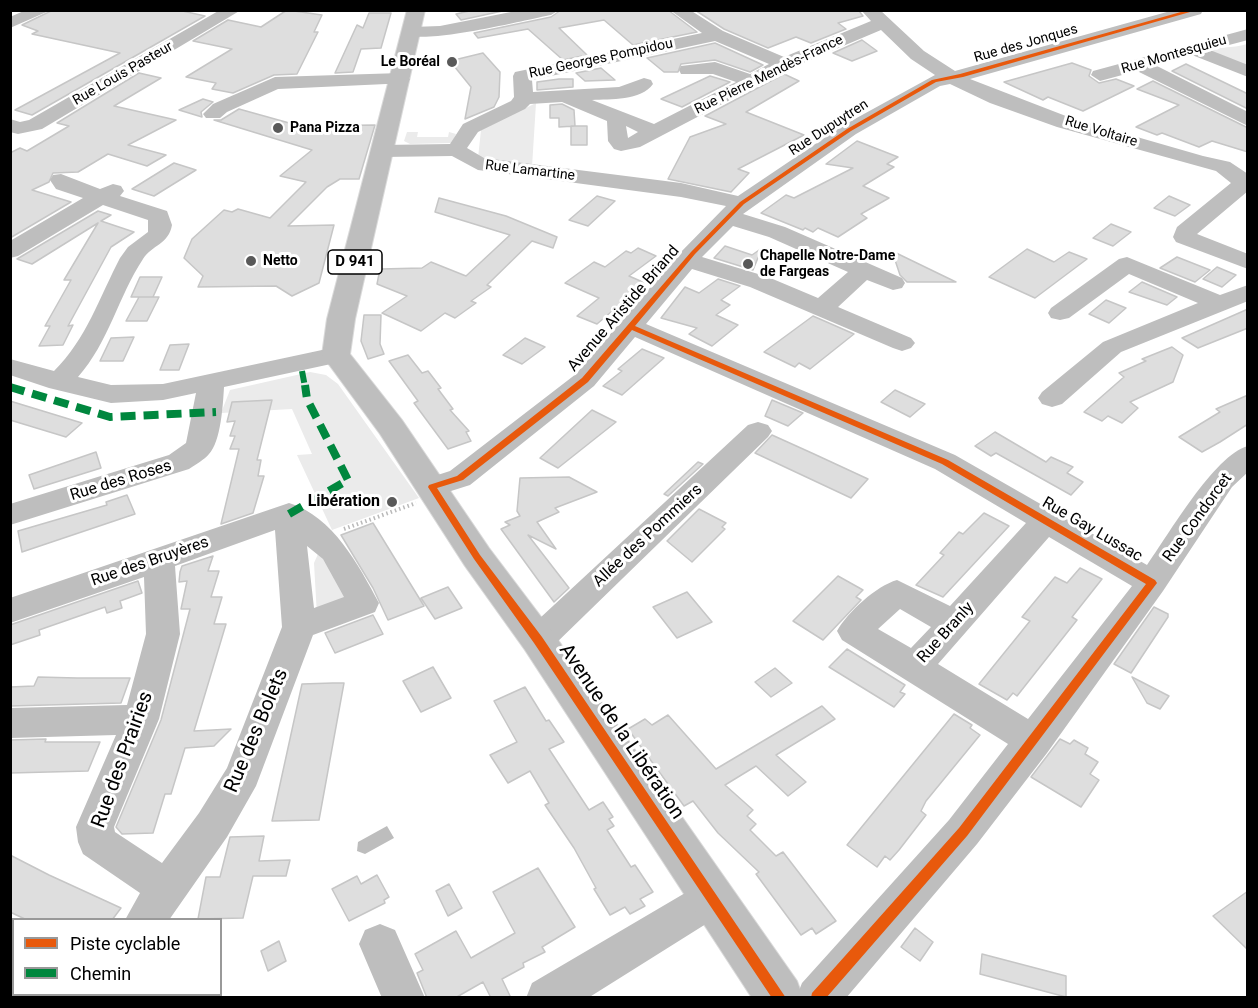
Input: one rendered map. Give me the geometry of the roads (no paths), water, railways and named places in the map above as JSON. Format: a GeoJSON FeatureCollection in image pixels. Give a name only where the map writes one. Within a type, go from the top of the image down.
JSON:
{"type":"FeatureCollection","features":[{"type":"Feature","properties":{"kind":"main road","name":"D 941"},"geometry":{"type":"LineString","coordinates":[[336,355],[341,320],[414,21]]}},
{"type":"Feature","properties":{"kind":"main road","name":"Avenue de la Libération"},"geometry":{"type":"LineString","coordinates":[[336,355],[392,427],[427,494],[538,640],[780,998]]}},
{"type":"Feature","properties":{"kind":"street"},"geometry":{"type":"LineString","coordinates":[[10,23],[43,10]]}},
{"type":"Feature","properties":{"kind":"street","name":"Rue Louis Pasteur"},"geometry":{"type":"LineString","coordinates":[[16,131],[34,125],[233,10]]}},
{"type":"Feature","properties":{"kind":"street"},"geometry":{"type":"LineString","coordinates":[[414,21],[440,31],[550,10]]}},
{"type":"Feature","properties":{"kind":"street"},"geometry":{"type":"LineString","coordinates":[[678,10],[717,35],[784,64]]}},
{"type":"Feature","properties":{"kind":"street","name":"Rue Voltaire"},"geometry":{"type":"LineString","coordinates":[[869,10],[933,66],[944,79],[1041,114],[1200,162],[1223,166],[1246,178]]}},
{"type":"Feature","properties":{"kind":"street","name":"Rue des Jonques"},"geometry":{"type":"LineString","coordinates":[[944,79],[1195,10]]}},
{"type":"Feature","properties":{"kind":"street","name":"Rue Pierre Mendès-France"},"geometry":{"type":"LineString","coordinates":[[524,98],[564,96],[620,119],[616,122],[618,141],[621,145],[633,143],[784,64],[870,26],[886,24]]}},
{"type":"Feature","properties":{"kind":"street","name":"Rue Montesquieu"},"geometry":{"type":"LineString","coordinates":[[1100,75],[1248,34]]}},
{"type":"Feature","properties":{"kind":"street","name":"Rue Georges Pompidou"},"geometry":{"type":"LineString","coordinates":[[456,150],[470,128],[518,105],[524,98],[522,76],[717,35]]}},
{"type":"Feature","properties":{"kind":"street"},"geometry":{"type":"LineString","coordinates":[[1192,50],[1248,72]]}},
{"type":"Feature","properties":{"kind":"street"},"geometry":{"type":"LineString","coordinates":[[1140,65],[1248,120]]}},
{"type":"Feature","properties":{"kind":"street"},"geometry":{"type":"LineString","coordinates":[[688,70],[715,68],[751,81]]}},
{"type":"Feature","properties":{"kind":"street"},"geometry":{"type":"LineString","coordinates":[[213,114],[220,108],[275,83],[400,79]]}},
{"type":"Feature","properties":{"kind":"street","name":"Rue Dupuytren"},"geometry":{"type":"LineString","coordinates":[[735,210],[849,130],[944,79]]}},
{"type":"Feature","properties":{"kind":"street"},"geometry":{"type":"LineString","coordinates":[[564,96],[622,93],[644,84]]}},
{"type":"Feature","properties":{"kind":"street"},"geometry":{"type":"LineString","coordinates":[[383,151],[456,150]]}},
{"type":"Feature","properties":{"kind":"street","name":"Rue Lamartine"},"geometry":{"type":"LineString","coordinates":[[456,150],[478,164],[681,190],[735,210],[777,232],[893,283]]}},
{"type":"Feature","properties":{"kind":"street"},"geometry":{"type":"LineString","coordinates":[[1246,178],[1185,232],[1184,237],[1248,262]]}},
{"type":"Feature","properties":{"kind":"street"},"geometry":{"type":"LineString","coordinates":[[58,382],[79,362],[134,255],[158,236],[162,227],[159,216],[150,211],[109,192],[64,184],[61,180]]}},
{"type":"Feature","properties":{"kind":"street"},"geometry":{"type":"LineString","coordinates":[[10,251],[109,192]]}},
{"type":"Feature","properties":{"kind":"street","name":"Avenue Aristide Briand"},"geometry":{"type":"LineString","coordinates":[[427,494],[460,477],[585,380],[687,260],[735,210]]}},
{"type":"Feature","properties":{"kind":"street"},"geometry":{"type":"LineString","coordinates":[[687,260],[759,282],[902,343]]}},
{"type":"Feature","properties":{"kind":"street"},"geometry":{"type":"LineString","coordinates":[[1060,313],[1127,264],[1219,303]]}},
{"type":"Feature","properties":{"kind":"street"},"geometry":{"type":"LineString","coordinates":[[822,308],[865,269]]}},
{"type":"Feature","properties":{"kind":"street"},"geometry":{"type":"LineString","coordinates":[[1052,398],[1112,347],[1248,292]]}},
{"type":"Feature","properties":{"kind":"street","name":"Rue Gay Lussac"},"geometry":{"type":"LineString","coordinates":[[630,326],[945,462],[1152,583],[1034,742],[963,832],[817,998]]}},
{"type":"Feature","properties":{"kind":"street"},"geometry":{"type":"LineString","coordinates":[[10,367],[58,382],[111,394],[136,394],[163,392],[336,355]]}},
{"type":"Feature","properties":{"kind":"street","name":"Rue des Roses"},"geometry":{"type":"LineString","coordinates":[[10,515],[179,462],[199,448],[208,413],[211,382]]}},
{"type":"Feature","properties":{"kind":"street","name":"Allée des Pommiers"},"geometry":{"type":"LineString","coordinates":[[538,640],[758,431]]}},
{"type":"Feature","properties":{"kind":"street","name":"Rue Condorcet"},"geometry":{"type":"LineString","coordinates":[[1152,583],[1222,480],[1248,456]]}},
{"type":"Feature","properties":{"kind":"street"},"geometry":{"type":"LineString","coordinates":[[289,514],[334,551],[363,603],[299,627]]}},
{"type":"Feature","properties":{"kind":"street","name":"Rue des Bruyères"},"geometry":{"type":"LineString","coordinates":[[10,610],[289,514]]}},
{"type":"Feature","properties":{"kind":"street","name":"Rue des Bolets"},"geometry":{"type":"LineString","coordinates":[[146,918],[213,825],[243,775],[299,627],[289,514]]}},
{"type":"Feature","properties":{"kind":"street","name":"Rue Branly"},"geometry":{"type":"LineString","coordinates":[[1034,742],[915,668],[1046,520]]}},
{"type":"Feature","properties":{"kind":"street","name":"Rue des Prairies"},"geometry":{"type":"LineString","coordinates":[[159,558],[163,634],[141,719],[95,827],[97,842],[168,889]]}},
{"type":"Feature","properties":{"kind":"street"},"geometry":{"type":"LineString","coordinates":[[915,668],[854,631],[897,592],[954,624]]}},
{"type":"Feature","properties":{"kind":"street"},"geometry":{"type":"LineString","coordinates":[[10,723],[141,719]]}},
{"type":"Feature","properties":{"kind":"street"},"geometry":{"type":"LineString","coordinates":[[547,998],[711,899]]}},
{"type":"Feature","properties":{"kind":"street"},"geometry":{"type":"LineString","coordinates":[[380,944],[404,998]]}},
{"type":"Feature","properties":{"kind":"place","name":"Le Boréal"},"geometry":{"type":"Point","coordinates":[452,62]}},
{"type":"Feature","properties":{"kind":"place","name":"Pana Pizza"},"geometry":{"type":"Point","coordinates":[278,128]}},
{"type":"Feature","properties":{"kind":"place","name":"Netto"},"geometry":{"type":"Point","coordinates":[251,261]}},
{"type":"Feature","properties":{"kind":"place","name":"Chapelle Notre-Dame de Fargeas"},"geometry":{"type":"Point","coordinates":[748,264]}},
{"type":"Feature","properties":{"kind":"place","name":"Libération"},"geometry":{"type":"Point","coordinates":[392,502]}}]}
